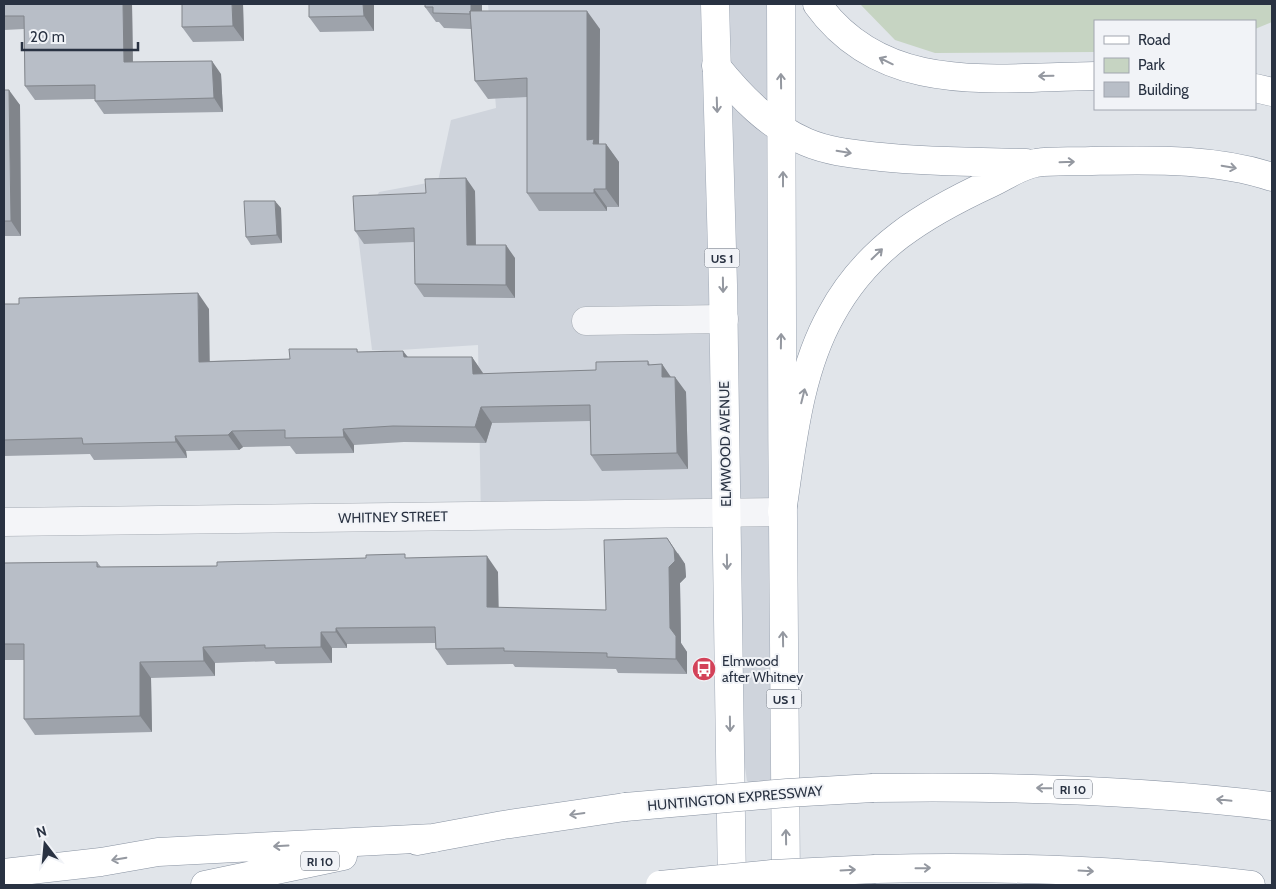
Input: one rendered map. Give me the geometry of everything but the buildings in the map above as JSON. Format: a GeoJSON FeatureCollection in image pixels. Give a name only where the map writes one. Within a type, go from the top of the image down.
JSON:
{"type":"FeatureCollection","features":[{"type":"Feature","properties":{"kind":"main road","name":"ELMWOOD AVENUE"},"geometry":{"type":"LineString","coordinates":[[715,4],[724,319],[732,885]]}},
{"type":"Feature","properties":{"kind":"main road","name":"US 1"},"geometry":{"type":"LineString","coordinates":[[781,4],[782,512],[786,885]]}},
{"type":"Feature","properties":{"kind":"main road"},"geometry":{"type":"LineString","coordinates":[[817,4],[845,36],[868,52],[894,65],[922,73],[995,77],[1094,76]]}},
{"type":"Feature","properties":{"kind":"main road"},"geometry":{"type":"LineString","coordinates":[[716,66],[749,104],[782,129],[805,142],[848,153],[949,162],[1034,163],[1161,160],[1210,164],[1272,176]]}},
{"type":"Feature","properties":{"kind":"main road"},"geometry":{"type":"LineString","coordinates":[[1256,88],[1272,92]]}},
{"type":"Feature","properties":{"kind":"main road"},"geometry":{"type":"LineString","coordinates":[[782,512],[794,433],[814,355],[830,316],[850,285],[875,255],[907,228],[939,208],[1034,163]]}},
{"type":"Feature","properties":{"kind":"main road","name":"HUNTINGTON EXPRESSWAY"},"geometry":{"type":"LineString","coordinates":[[205,885],[504,825],[625,807],[787,792],[873,788],[1075,789],[1220,800],[1272,806]]}},
{"type":"Feature","properties":{"kind":"main road"},"geometry":{"type":"LineString","coordinates":[[4,874],[100,862],[158,852],[434,838]]}},
{"type":"Feature","properties":{"kind":"main road"},"geometry":{"type":"LineString","coordinates":[[660,885],[772,874],[875,869],[994,867],[1131,873],[1252,885]]}},
{"type":"Feature","properties":{"kind":"street"},"geometry":{"type":"LineString","coordinates":[[586,320],[724,319]]}},
{"type":"Feature","properties":{"kind":"street","name":"WHITNEY STREET"},"geometry":{"type":"LineString","coordinates":[[4,522],[782,512]]}},
{"type":"Feature","properties":{"kind":"shaded area"},"geometry":{"type":"Polygon","coordinates":[[[488,4],[791,4],[796,371],[794,455],[796,779],[752,784],[747,781],[725,522],[481,520],[478,345],[384,351],[372,350],[358,235],[379,192],[438,181],[451,120],[496,108],[488,4]]]}},
{"type":"Feature","properties":{"kind":"green space"},"geometry":{"type":"Polygon","coordinates":[[[860,4],[1272,4],[1272,22],[1256,29],[1256,20],[1094,20],[1094,52],[935,53],[895,40],[860,4]]]}},
{"type":"Feature","properties":{"kind":"place","name":"Elmwood after Whitney"},"geometry":{"type":"Point","coordinates":[704,669]}}]}
